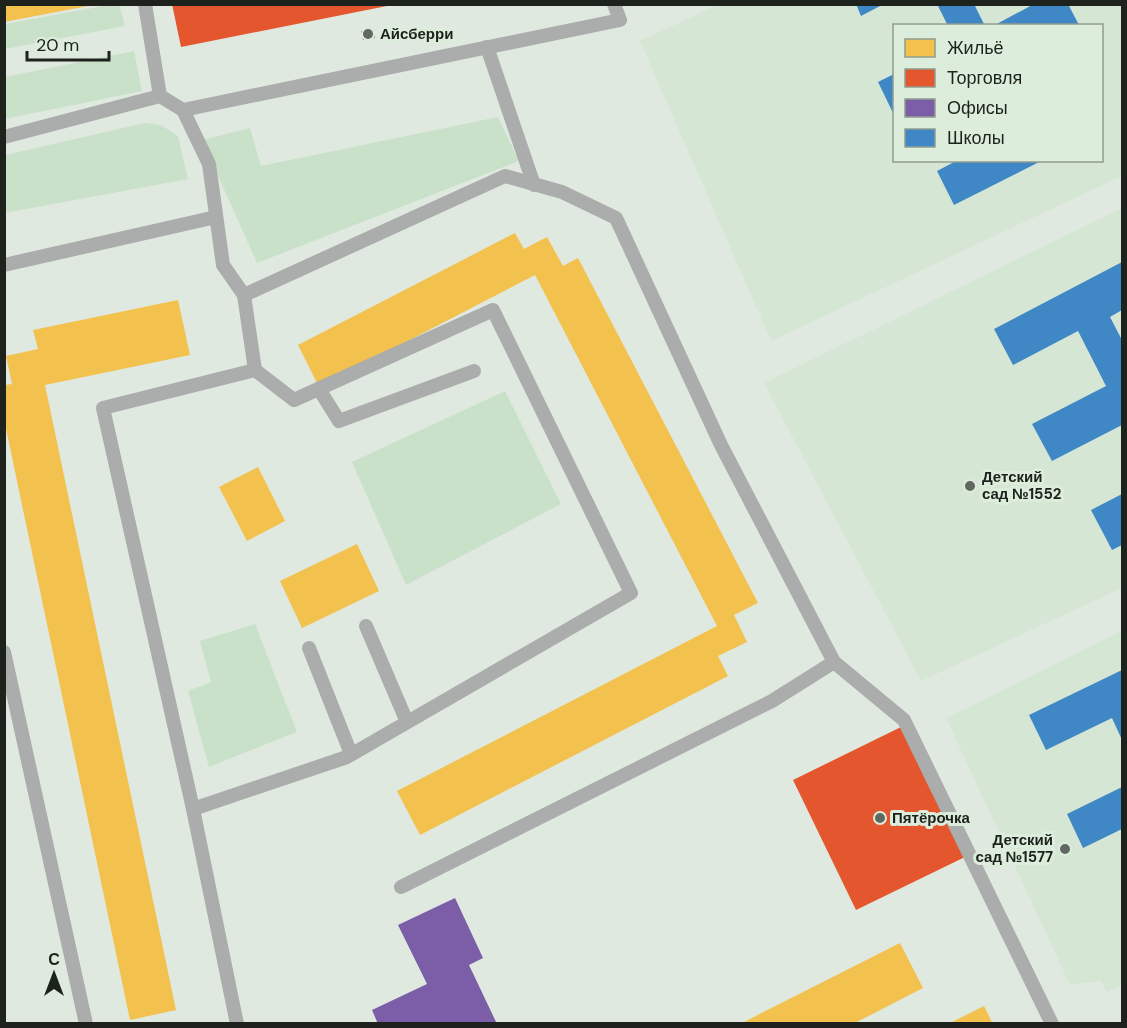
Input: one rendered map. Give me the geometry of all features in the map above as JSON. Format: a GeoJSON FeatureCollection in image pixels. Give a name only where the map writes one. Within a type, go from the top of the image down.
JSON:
{"type":"FeatureCollection","features":[{"type":"Feature","properties":{"kind":"lane"},"geometry":{"type":"LineString","coordinates":[[145,4],[160,96]]}},
{"type":"Feature","properties":{"kind":"lane"},"geometry":{"type":"LineString","coordinates":[[183,110],[620,20],[614,4]]}},
{"type":"Feature","properties":{"kind":"lane"},"geometry":{"type":"LineString","coordinates":[[487,47],[534,184]]}},
{"type":"Feature","properties":{"kind":"lane"},"geometry":{"type":"LineString","coordinates":[[4,137],[160,96],[183,110],[209,164],[223,265],[244,295],[255,370],[294,400],[493,310],[631,593],[351,754],[193,809]]}},
{"type":"Feature","properties":{"kind":"lane"},"geometry":{"type":"LineString","coordinates":[[244,295],[505,176],[562,192],[616,218],[721,445],[834,662],[904,720],[1052,1023]]}},
{"type":"Feature","properties":{"kind":"lane"},"geometry":{"type":"LineString","coordinates":[[4,265],[216,217]]}},
{"type":"Feature","properties":{"kind":"lane"},"geometry":{"type":"LineString","coordinates":[[237,1023],[193,809],[103,408],[255,370]]}},
{"type":"Feature","properties":{"kind":"lane"},"geometry":{"type":"LineString","coordinates":[[319,389],[339,421],[474,371]]}},
{"type":"Feature","properties":{"kind":"lane"},"geometry":{"type":"LineString","coordinates":[[366,626],[406,722]]}},
{"type":"Feature","properties":{"kind":"lane"},"geometry":{"type":"LineString","coordinates":[[309,648],[351,754]]}},
{"type":"Feature","properties":{"kind":"lane"},"geometry":{"type":"LineString","coordinates":[[4,652],[86,1023]]}},
{"type":"Feature","properties":{"kind":"lane"},"geometry":{"type":"LineString","coordinates":[[401,887],[772,701],[834,662]]}},
{"type":"Feature","properties":{"kind":"shaded area"},"geometry":{"type":"Polygon","coordinates":[[[119,4],[125,26],[5,49],[5,24],[119,4]]]}},
{"type":"Feature","properties":{"kind":"shaded area"},"geometry":{"type":"Polygon","coordinates":[[[717,5],[1122,5],[1122,176],[771,341],[640,41],[717,5]]]}},
{"type":"Feature","properties":{"kind":"shaded area"},"geometry":{"type":"Polygon","coordinates":[[[134,51],[142,91],[5,119],[5,77],[134,51]]]}},
{"type":"Feature","properties":{"kind":"shaded area"},"geometry":{"type":"Polygon","coordinates":[[[498,117],[519,161],[257,263],[202,140],[250,128],[261,166],[498,117]]]}},
{"type":"Feature","properties":{"kind":"shaded area"},"geometry":{"type":"Polygon","coordinates":[[[145,123],[161,125],[178,136],[188,179],[5,213],[5,155],[145,123]]]}},
{"type":"Feature","properties":{"kind":"shaded area","name":"Детский сад №1552"},"geometry":{"type":"Polygon","coordinates":[[[1122,208],[1122,588],[921,681],[764,383],[1122,208]]]}},
{"type":"Feature","properties":{"kind":"shaded area"},"geometry":{"type":"Polygon","coordinates":[[[505,391],[561,504],[406,585],[352,462],[505,391]]]}},
{"type":"Feature","properties":{"kind":"shaded area"},"geometry":{"type":"Polygon","coordinates":[[[255,624],[297,732],[209,767],[188,691],[211,682],[200,641],[255,624]]]}},
{"type":"Feature","properties":{"kind":"shaded area","name":"Детский сад №1577"},"geometry":{"type":"Polygon","coordinates":[[[1122,631],[1122,985],[1107,992],[1101,981],[1070,985],[946,718],[1122,631]]]}},
{"type":"Feature","properties":{"kind":"building: Жильё"},"geometry":{"type":"Polygon","coordinates":[[[4,4],[88,4],[88,6],[4,22],[4,4]]]}},
{"type":"Feature","properties":{"kind":"building: Жильё"},"geometry":{"type":"Polygon","coordinates":[[[515,233],[524,249],[547,237],[563,266],[578,258],[758,603],[734,615],[747,642],[718,656],[728,676],[420,835],[397,791],[717,626],[535,275],[319,387],[298,345],[515,233]]]}},
{"type":"Feature","properties":{"kind":"building: Жильё"},"geometry":{"type":"Polygon","coordinates":[[[178,300],[190,355],[45,385],[176,1010],[130,1020],[4,419],[4,385],[12,384],[6,356],[38,349],[33,330],[178,300]]]}},
{"type":"Feature","properties":{"kind":"building: Жильё"},"geometry":{"type":"Polygon","coordinates":[[[258,467],[285,521],[247,541],[219,487],[258,467]]]}},
{"type":"Feature","properties":{"kind":"building: Жильё"},"geometry":{"type":"Polygon","coordinates":[[[357,544],[379,591],[302,628],[280,581],[357,544]]]}},
{"type":"Feature","properties":{"kind":"building: Жильё"},"geometry":{"type":"Polygon","coordinates":[[[900,943],[923,988],[853,1024],[740,1024],[900,943]]]}},
{"type":"Feature","properties":{"kind":"building: Жильё"},"geometry":{"type":"Polygon","coordinates":[[[984,1006],[993,1024],[948,1024],[984,1006]]]}},
{"type":"Feature","properties":{"kind":"building: Торговля"},"geometry":{"type":"Polygon","coordinates":[[[172,4],[387,4],[387,6],[181,47],[172,4]]]}},
{"type":"Feature","properties":{"kind":"building: Торговля"},"geometry":{"type":"Polygon","coordinates":[[[373,29],[375,38],[363,40],[361,31],[373,29]]]}},
{"type":"Feature","properties":{"kind":"building: Торговля","name":"Пятёрочка"},"geometry":{"type":"Polygon","coordinates":[[[903,726],[967,856],[856,910],[793,780],[903,726]]]}},
{"type":"Feature","properties":{"kind":"building: Офисы"},"geometry":{"type":"Polygon","coordinates":[[[455,898],[483,958],[469,965],[497,1024],[378,1024],[372,1010],[427,984],[398,925],[455,898]]]}},
{"type":"Feature","properties":{"kind":"building: Школы"},"geometry":{"type":"Polygon","coordinates":[[[856,4],[884,4],[861,16],[856,4]]]}},
{"type":"Feature","properties":{"kind":"building: Школы"},"geometry":{"type":"Polygon","coordinates":[[[937,4],[974,4],[984,24],[947,24],[937,4]]]}},
{"type":"Feature","properties":{"kind":"building: Школы"},"geometry":{"type":"Polygon","coordinates":[[[1034,4],[1068,4],[1078,24],[997,24],[1034,4]]]}},
{"type":"Feature","properties":{"kind":"building: Школы"},"geometry":{"type":"Polygon","coordinates":[[[893,74],[893,113],[878,82],[893,74]]]}},
{"type":"Feature","properties":{"kind":"building: Школы"},"geometry":{"type":"Polygon","coordinates":[[[954,162],[1039,162],[954,205],[937,171],[954,162]]]}},
{"type":"Feature","properties":{"kind":"building: Школы"},"geometry":{"type":"Polygon","coordinates":[[[1122,262],[1122,310],[1110,317],[1122,340],[1122,425],[1052,461],[1032,424],[1106,386],[1078,331],[1013,365],[994,329],[1122,262]]]}},
{"type":"Feature","properties":{"kind":"building: Школы"},"geometry":{"type":"Polygon","coordinates":[[[1122,494],[1122,545],[1112,550],[1091,510],[1122,494]]]}},
{"type":"Feature","properties":{"kind":"building: Школы"},"geometry":{"type":"Polygon","coordinates":[[[1122,670],[1122,740],[1112,718],[1046,750],[1029,715],[1122,670]]]}},
{"type":"Feature","properties":{"kind":"building: Школы"},"geometry":{"type":"Polygon","coordinates":[[[1122,787],[1122,829],[1083,848],[1067,814],[1122,787]]]}},
{"type":"Feature","properties":{"kind":"place","name":"Айсберри"},"geometry":{"type":"Point","coordinates":[368,34]}},
{"type":"Feature","properties":{"kind":"place","name":"Детский сад №1552"},"geometry":{"type":"Point","coordinates":[970,486]}},
{"type":"Feature","properties":{"kind":"place","name":"Пятёрочка"},"geometry":{"type":"Point","coordinates":[880,818]}},
{"type":"Feature","properties":{"kind":"place","name":"Детский сад №1577"},"geometry":{"type":"Point","coordinates":[1065,849]}}]}
